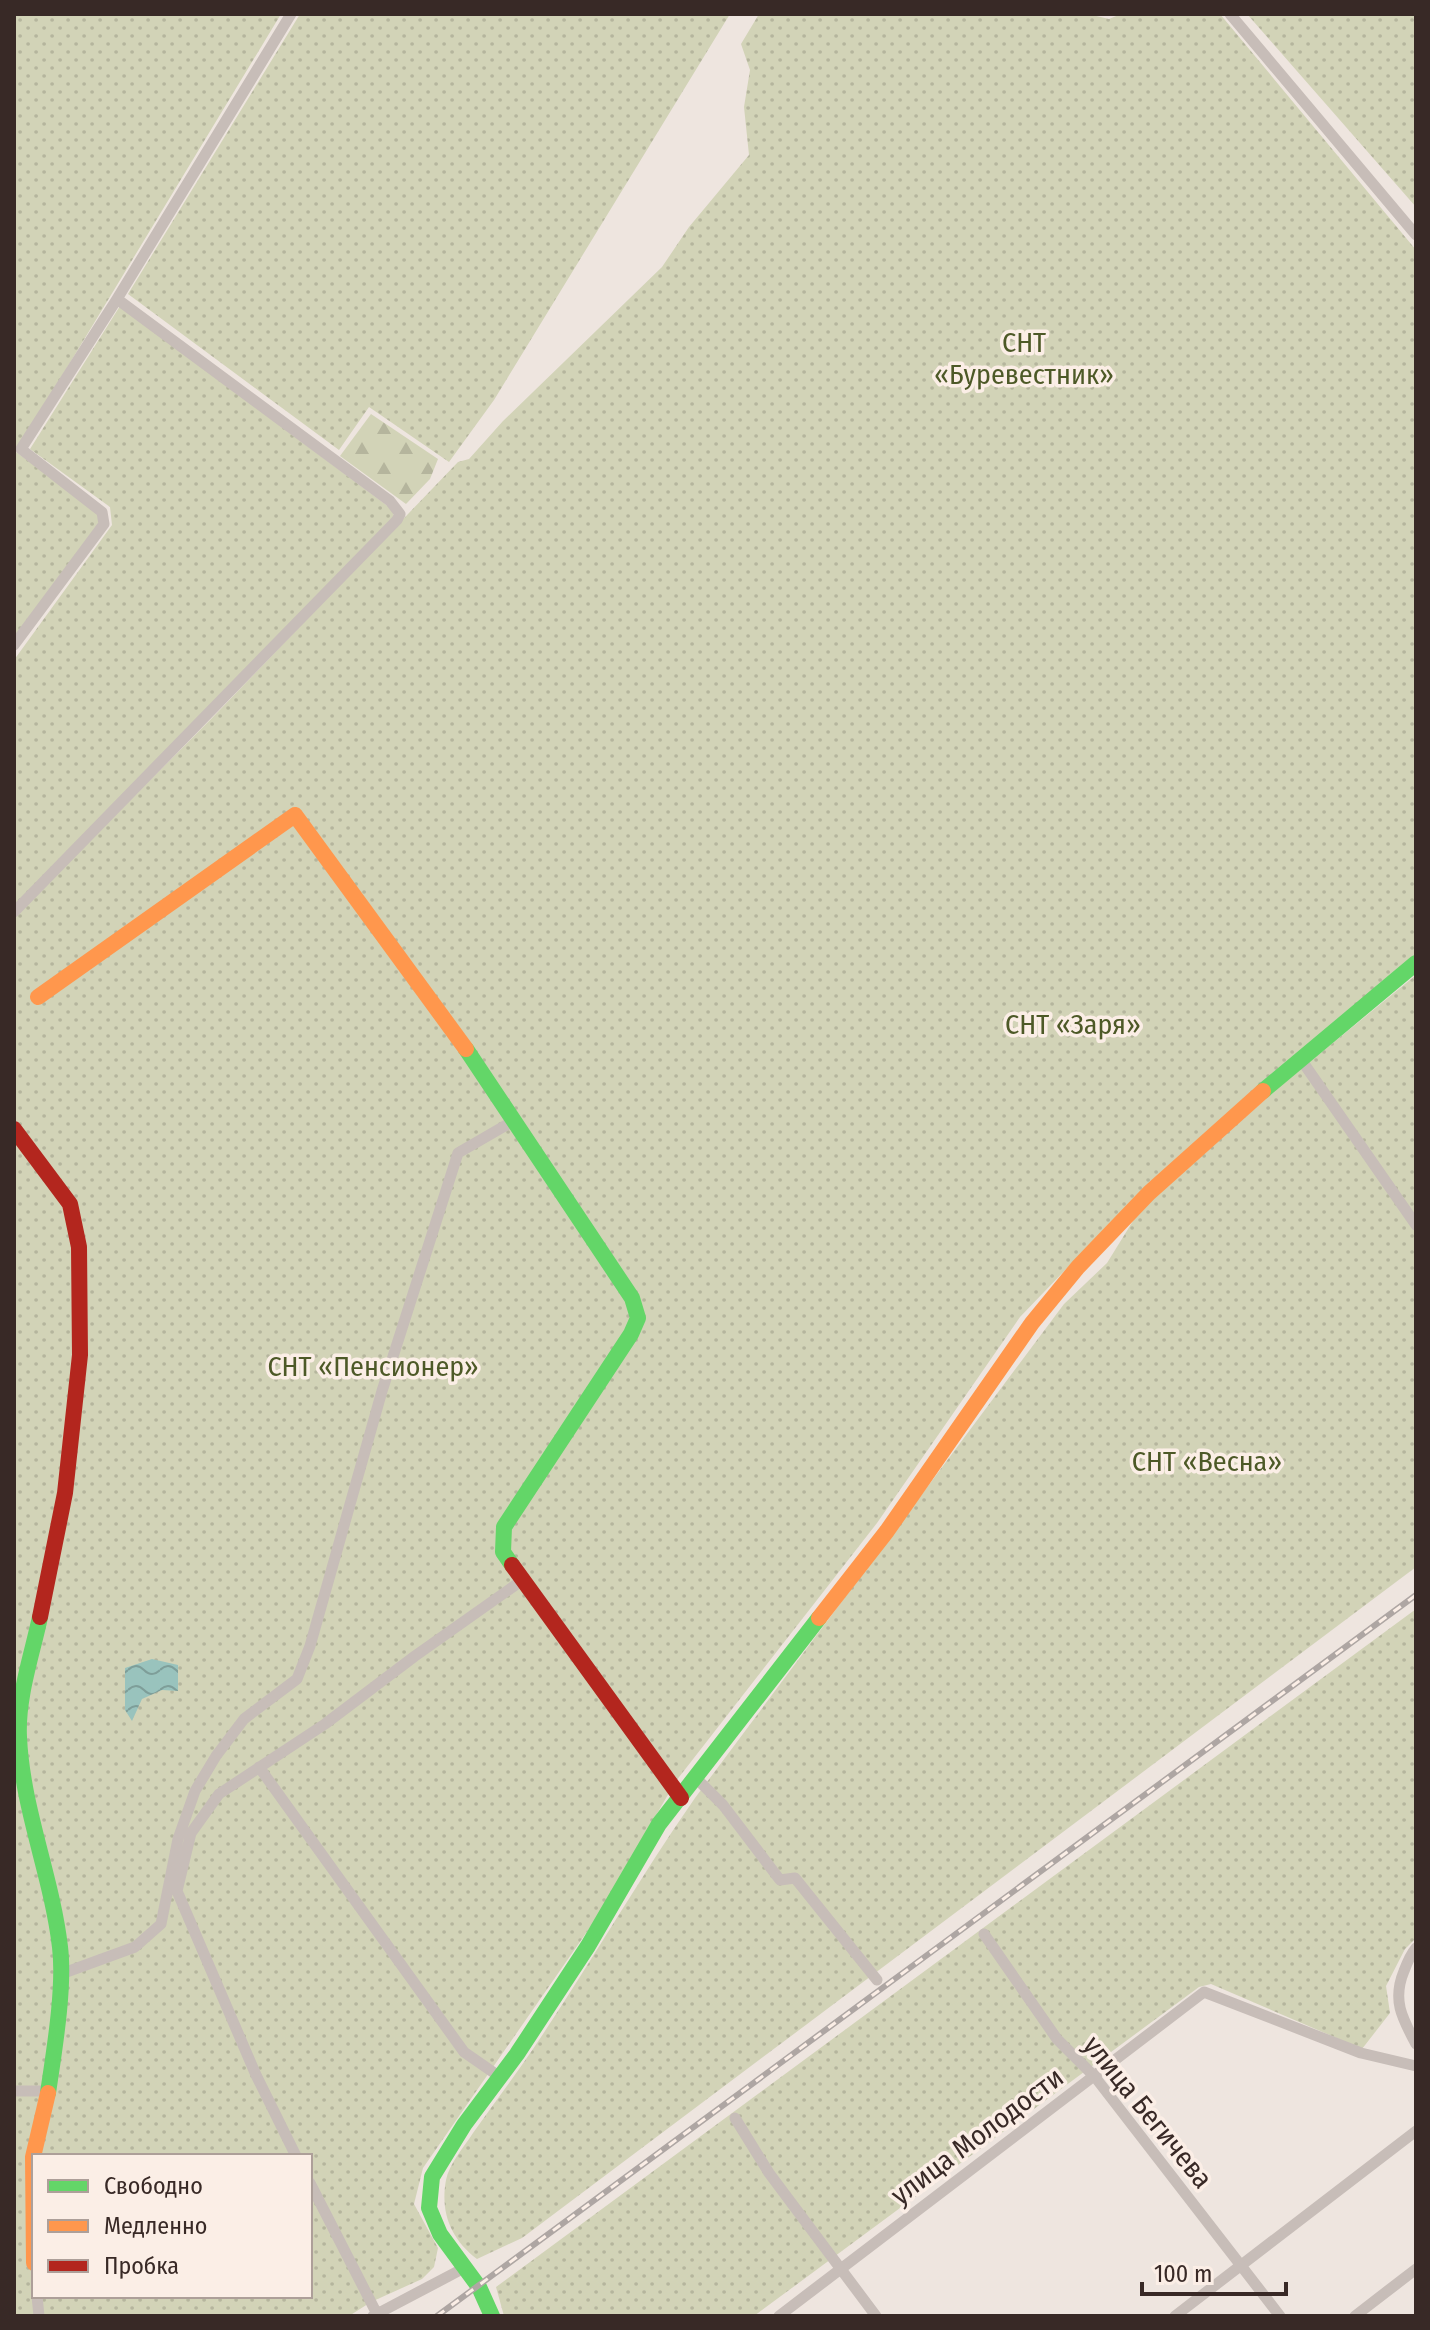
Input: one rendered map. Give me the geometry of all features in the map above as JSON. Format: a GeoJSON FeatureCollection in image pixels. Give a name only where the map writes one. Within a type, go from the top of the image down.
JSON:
{"type":"FeatureCollection","features":[{"type":"Feature","properties":{"kind":"street"},"geometry":{"type":"LineString","coordinates":[[14,645],[104,524],[102,512],[21,449],[117,299],[291,14]]}},
{"type":"Feature","properties":{"kind":"street"},"geometry":{"type":"LineString","coordinates":[[1230,14],[1416,235]]}},
{"type":"Feature","properties":{"kind":"street"},"geometry":{"type":"LineString","coordinates":[[14,912],[400,514],[390,501],[117,299]]}},
{"type":"Feature","properties":{"kind":"street"},"geometry":{"type":"LineString","coordinates":[[38,997],[295,815],[515,1120],[632,1298],[638,1318],[631,1334],[504,1527],[503,1552],[681,1798]]}},
{"type":"Feature","properties":{"kind":"street"},"geometry":{"type":"LineString","coordinates":[[492,2316],[479,2287],[440,2234],[429,2208],[432,2177],[464,2125],[588,1946],[659,1824],[887,1531],[1032,1323],[1069,1278],[1149,1193],[1300,1058],[1416,963]]}},
{"type":"Feature","properties":{"kind":"street"},"geometry":{"type":"LineString","coordinates":[[1300,1058],[1416,1225]]}},
{"type":"Feature","properties":{"kind":"street"},"geometry":{"type":"LineString","coordinates":[[61,1974],[135,1947],[161,1924],[178,1839],[195,1791],[244,1719],[297,1679],[310,1646],[382,1391],[458,1153],[515,1120]]}},
{"type":"Feature","properties":{"kind":"street"},"geometry":{"type":"LineString","coordinates":[[14,1129],[70,1204],[79,1247],[80,1355],[65,1493],[20,1707],[22,1771],[60,1946],[61,1974],[48,2091],[34,2154]]}},
{"type":"Feature","properties":{"kind":"street"},"geometry":{"type":"LineString","coordinates":[[295,2154],[256,2075],[177,1891],[191,1833],[219,1794],[325,1724],[524,1579]]}},
{"type":"Feature","properties":{"kind":"street"},"geometry":{"type":"LineString","coordinates":[[259,1767],[464,2052],[500,2077]]}},
{"type":"Feature","properties":{"kind":"street"},"geometry":{"type":"LineString","coordinates":[[696,1778],[723,1805],[780,1880],[795,1878],[877,1980]]}},
{"type":"Feature","properties":{"kind":"street","name":"улица Бегичева"},"geometry":{"type":"LineString","coordinates":[[984,1934],[1057,2039],[1095,2077],[1280,2316]]}},
{"type":"Feature","properties":{"kind":"street"},"geometry":{"type":"LineString","coordinates":[[1416,1948],[1397,1987],[1402,2017],[1416,2044]]}},
{"type":"Feature","properties":{"kind":"street","name":"улица Молодости"},"geometry":{"type":"LineString","coordinates":[[779,2316],[1204,1992],[1361,2053],[1416,2066]]}},
{"type":"Feature","properties":{"kind":"street"},"geometry":{"type":"LineString","coordinates":[[14,2091],[48,2091]]}},
{"type":"Feature","properties":{"kind":"street"},"geometry":{"type":"LineString","coordinates":[[735,2118],[769,2173],[876,2316]]}},
{"type":"Feature","properties":{"kind":"street"},"geometry":{"type":"LineString","coordinates":[[1175,2316],[1416,2131]]}},
{"type":"Feature","properties":{"kind":"street"},"geometry":{"type":"LineString","coordinates":[[312,2187],[375,2315],[466,2267]]}},
{"type":"Feature","properties":{"kind":"street"},"geometry":{"type":"LineString","coordinates":[[1355,2316],[1416,2269]]}},
{"type":"Feature","properties":{"kind":"green space"},"geometry":{"type":"Polygon","coordinates":[[[14,14],[281,14],[16,452],[98,512],[99,524],[14,641],[14,14]]]}},
{"type":"Feature","properties":{"kind":"green space"},"geometry":{"type":"Polygon","coordinates":[[[300,14],[730,14],[494,400],[449,462],[369,407],[339,450],[128,294],[300,14]]]}},
{"type":"Feature","properties":{"kind":"green space"},"geometry":{"type":"Polygon","coordinates":[[[759,14],[1088,14],[1109,19],[1121,14],[1220,14],[1416,250],[1416,955],[1144,1188],[1020,1317],[877,1523],[676,1781],[593,1923],[423,2168],[414,2204],[438,2248],[434,2267],[422,2279],[371,2302],[349,2316],[14,2316],[14,917],[211,719],[458,462],[469,459],[503,421],[662,267],[689,227],[749,155],[744,107],[750,70],[741,44],[759,14]]]}},
{"type":"Feature","properties":{"kind":"green space"},"geometry":{"type":"Polygon","coordinates":[[[1247,14],[1416,14],[1416,207],[1247,14]]]}},
{"type":"Feature","properties":{"kind":"green space"},"geometry":{"type":"Polygon","coordinates":[[[120,306],[393,510],[394,519],[14,906],[14,660],[112,525],[110,507],[30,449],[120,306]]]}},
{"type":"Feature","properties":{"kind":"green space"},"geometry":{"type":"Polygon","coordinates":[[[371,414],[438,459],[430,479],[406,504],[340,456],[371,414]]]}},
{"type":"Feature","properties":{"kind":"green space","name":"СНТ «Весна»"},"geometry":{"type":"Polygon","coordinates":[[[1416,975],[1416,1567],[522,2238],[477,2259],[460,2243],[446,2214],[446,2180],[450,2168],[554,2018],[695,1798],[1064,1304],[1107,1263],[1141,1208],[1284,1083],[1416,975]]]}},
{"type":"Feature","properties":{"kind":"green space"},"geometry":{"type":"Polygon","coordinates":[[[1416,1609],[1416,1938],[1405,1949],[1386,1986],[1390,2013],[1362,2049],[1211,1984],[1199,1987],[754,2316],[504,2316],[496,2287],[1416,1609]]]}},
{"type":"Feature","properties":{"kind":"water"},"geometry":{"type":"Polygon","coordinates":[[[152,1659],[178,1665],[178,1691],[162,1690],[142,1699],[132,1721],[125,1710],[125,1668],[152,1659]]]}},
{"type":"Feature","properties":{"kind":"railway"},"geometry":{"type":"LineString","coordinates":[[437,2316],[1416,1595]]}},
{"type":"Feature","properties":{"kind":"traffic: fast"},"geometry":{"type":"LineString","coordinates":[[1263,1091],[1416,963]]}},
{"type":"Feature","properties":{"kind":"traffic: fast"},"geometry":{"type":"LineString","coordinates":[[466,1049],[632,1298],[638,1318],[631,1334],[504,1527],[503,1552],[512,1565]]}},
{"type":"Feature","properties":{"kind":"traffic: fast"},"geometry":{"type":"LineString","coordinates":[[40,1617],[23,1691],[19,1737],[31,1816],[51,1895],[60,1947],[60,2000],[48,2093]]}},
{"type":"Feature","properties":{"kind":"traffic: fast"},"geometry":{"type":"LineString","coordinates":[[492,2316],[479,2287],[440,2234],[429,2208],[432,2177],[464,2125],[517,2054],[588,1946],[659,1824],[819,1618]]}},
{"type":"Feature","properties":{"kind":"traffic: slow"},"geometry":{"type":"LineString","coordinates":[[38,997],[295,815],[466,1049]]}},
{"type":"Feature","properties":{"kind":"traffic: slow"},"geometry":{"type":"LineString","coordinates":[[819,1618],[887,1531],[1032,1323],[1078,1267],[1149,1193],[1263,1091]]}},
{"type":"Feature","properties":{"kind":"traffic: slow"},"geometry":{"type":"LineString","coordinates":[[34,2154],[48,2093]]}},
{"type":"Feature","properties":{"kind":"traffic: jam"},"geometry":{"type":"LineString","coordinates":[[14,1129],[70,1204],[79,1247],[80,1355],[65,1493],[40,1617]]}},
{"type":"Feature","properties":{"kind":"traffic: jam"},"geometry":{"type":"LineString","coordinates":[[512,1565],[681,1798]]}},
{"type":"Feature","properties":{"kind":"park label","name":"СНТ «Буревестник»"},"geometry":{"type":"Point","coordinates":[1024,358]}},
{"type":"Feature","properties":{"kind":"park label","name":"СНТ «Заря»"},"geometry":{"type":"Point","coordinates":[1073,1024]}},
{"type":"Feature","properties":{"kind":"park label","name":"СНТ «Пенсионер»"},"geometry":{"type":"Point","coordinates":[373,1366]}}]}
